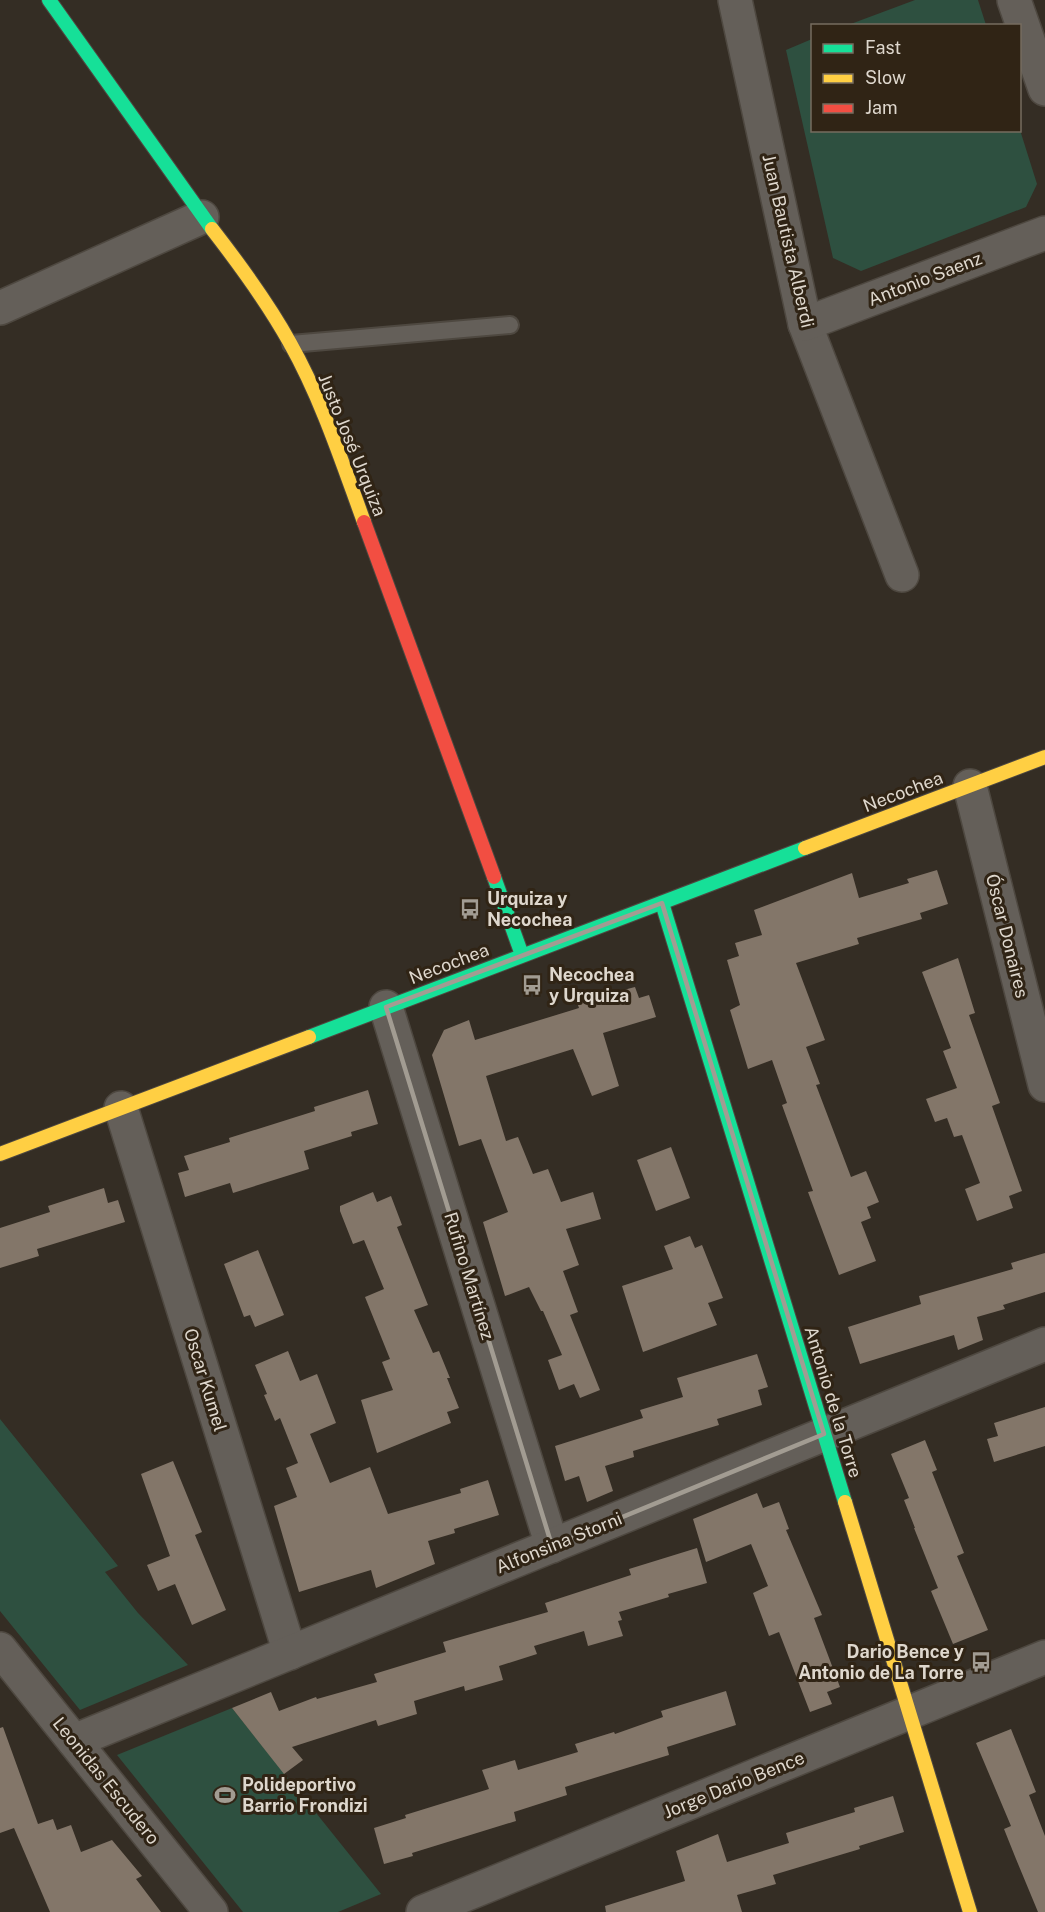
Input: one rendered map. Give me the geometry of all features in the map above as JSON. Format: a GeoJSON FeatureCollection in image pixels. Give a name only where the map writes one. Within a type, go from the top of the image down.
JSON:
{"type":"FeatureCollection","features":[{"type":"Feature","properties":{"kind":"street","name":"Justo José Urquiza"},"geometry":{"type":"LineString","coordinates":[[49,0],[202,217],[264,300],[291,344],[328,424],[522,955]]}},
{"type":"Feature","properties":{"kind":"street","name":"Juan Bautista Alberdi"},"geometry":{"type":"LineString","coordinates":[[735,0],[805,324],[902,575]]}},
{"type":"Feature","properties":{"kind":"street"},"geometry":{"type":"LineString","coordinates":[[1014,0],[1045,89]]}},
{"type":"Feature","properties":{"kind":"street"},"geometry":{"type":"LineString","coordinates":[[0,308],[202,217]]}},
{"type":"Feature","properties":{"kind":"street","name":"Antonio Saenz"},"geometry":{"type":"LineString","coordinates":[[805,324],[1045,233]]}},
{"type":"Feature","properties":{"kind":"street","name":"Necochea"},"geometry":{"type":"LineString","coordinates":[[0,1154],[1045,757]]}},
{"type":"Feature","properties":{"kind":"street","name":"Óscar Donaires"},"geometry":{"type":"LineString","coordinates":[[969,786],[1045,1085]]}},
{"type":"Feature","properties":{"kind":"street","name":"Antonio de la Torre"},"geometry":{"type":"LineString","coordinates":[[662,903],[970,1912]]}},
{"type":"Feature","properties":{"kind":"street","name":"Rufino Martínez"},"geometry":{"type":"LineString","coordinates":[[386,1007],[552,1546]]}},
{"type":"Feature","properties":{"kind":"street","name":"Oscar Kumel"},"geometry":{"type":"LineString","coordinates":[[121,1108],[290,1653]]}},
{"type":"Feature","properties":{"kind":"street","name":"Alfonsina Storni"},"geometry":{"type":"LineString","coordinates":[[74,1741],[1045,1344]]}},
{"type":"Feature","properties":{"kind":"street","name":"Leonidas Escudero"},"geometry":{"type":"LineString","coordinates":[[0,1649],[211,1912]]}},
{"type":"Feature","properties":{"kind":"street","name":"Jorge Dario Bence"},"geometry":{"type":"LineString","coordinates":[[423,1912],[1045,1657]]}},
{"type":"Feature","properties":{"kind":"lane"},"geometry":{"type":"LineString","coordinates":[[291,344],[510,325]]}},
{"type":"Feature","properties":{"kind":"highlighted area"},"geometry":{"type":"Polygon","coordinates":[[[662,903],[824,1434],[552,1546],[386,1007],[662,903]]]}},
{"type":"Feature","properties":{"kind":"green space"},"geometry":{"type":"Polygon","coordinates":[[[915,0],[978,0],[986,24],[851,24],[915,0]]]}},
{"type":"Feature","properties":{"kind":"green space"},"geometry":{"type":"Polygon","coordinates":[[[811,39],[811,132],[1021,132],[1037,184],[1026,207],[861,271],[833,258],[786,50],[811,39]]]}},
{"type":"Feature","properties":{"kind":"green space"},"geometry":{"type":"Polygon","coordinates":[[[0,1419],[118,1566],[105,1572],[138,1613],[188,1665],[80,1710],[0,1611],[0,1419]]]}},
{"type":"Feature","properties":{"kind":"green space","name":"Polideportivo Barrio Frondizi"},"geometry":{"type":"Polygon","coordinates":[[[232,1708],[381,1894],[338,1912],[243,1912],[117,1755],[232,1708]]]}},
{"type":"Feature","properties":{"kind":"building"},"geometry":{"type":"Polygon","coordinates":[[[937,870],[948,904],[920,913],[922,919],[857,938],[859,944],[796,963],[825,1040],[806,1047],[820,1084],[816,1085],[851,1177],[866,1171],[879,1202],[867,1207],[871,1218],[861,1222],[876,1261],[839,1275],[808,1192],[813,1191],[782,1105],[787,1103],[772,1060],[748,1069],[730,1010],[740,1005],[727,960],[739,956],[735,943],[762,935],[754,910],[852,873],[859,898],[909,883],[907,879],[937,870]]]}},
{"type":"Feature","properties":{"kind":"building"},"geometry":{"type":"Polygon","coordinates":[[[958,958],[975,1013],[969,1015],[1000,1103],[992,1106],[1022,1191],[1009,1196],[1013,1208],[977,1221],[965,1189],[980,1183],[962,1135],[954,1137],[947,1118],[935,1122],[926,1099],[957,1088],[943,1051],[951,1048],[922,972],[958,958]]]}},
{"type":"Feature","properties":{"kind":"building"},"geometry":{"type":"Polygon","coordinates":[[[635,987],[639,998],[649,995],[656,1017],[603,1033],[619,1086],[592,1096],[573,1049],[486,1076],[506,1141],[518,1137],[533,1174],[548,1169],[561,1202],[593,1192],[601,1219],[566,1229],[579,1265],[563,1271],[578,1312],[570,1315],[600,1390],[580,1398],[574,1384],[559,1390],[548,1360],[562,1355],[543,1311],[529,1287],[505,1296],[483,1222],[508,1212],[481,1139],[459,1146],[432,1055],[444,1030],[469,1020],[475,1040],[579,1008],[577,1002],[635,987]]]}},
{"type":"Feature","properties":{"kind":"building"},"geometry":{"type":"Polygon","coordinates":[[[368,1090],[378,1124],[351,1132],[352,1136],[304,1151],[309,1169],[233,1193],[230,1183],[185,1197],[178,1173],[189,1170],[184,1156],[230,1142],[229,1138],[315,1111],[314,1107],[368,1090]]]}},
{"type":"Feature","properties":{"kind":"building"},"geometry":{"type":"Polygon","coordinates":[[[671,1147],[690,1198],[656,1211],[637,1160],[671,1147]]]}},
{"type":"Feature","properties":{"kind":"building"},"geometry":{"type":"Polygon","coordinates":[[[104,1188],[108,1203],[118,1200],[125,1222],[37,1249],[39,1256],[0,1268],[0,1228],[50,1212],[48,1206],[104,1188]]]}},
{"type":"Feature","properties":{"kind":"building"},"geometry":{"type":"Polygon","coordinates":[[[373,1192],[377,1202],[391,1196],[402,1225],[397,1227],[428,1305],[414,1310],[433,1353],[439,1351],[459,1408],[447,1412],[451,1423],[377,1453],[361,1400],[393,1390],[382,1362],[390,1359],[365,1297],[384,1289],[364,1240],[353,1244],[340,1211],[340,1206],[373,1192]]]}},
{"type":"Feature","properties":{"kind":"building"},"geometry":{"type":"Polygon","coordinates":[[[690,1236],[695,1248],[702,1245],[723,1298],[708,1303],[717,1325],[643,1352],[622,1286],[673,1269],[664,1246],[690,1236]]]}},
{"type":"Feature","properties":{"kind":"building"},"geometry":{"type":"Polygon","coordinates":[[[258,1250],[284,1315],[255,1327],[250,1315],[244,1317],[224,1264],[258,1250]]]}},
{"type":"Feature","properties":{"kind":"building"},"geometry":{"type":"Polygon","coordinates":[[[1045,1253],[1045,1292],[1003,1305],[1005,1309],[977,1317],[983,1340],[958,1350],[954,1335],[860,1364],[848,1327],[921,1304],[919,1296],[1013,1269],[1011,1263],[1045,1253]]]}},
{"type":"Feature","properties":{"kind":"building"},"geometry":{"type":"Polygon","coordinates":[[[288,1351],[300,1381],[317,1374],[336,1423],[310,1434],[330,1483],[370,1467],[388,1514],[461,1493],[460,1489],[488,1480],[499,1515],[454,1529],[455,1533],[428,1541],[435,1564],[376,1588],[371,1570],[299,1592],[274,1506],[297,1497],[286,1468],[298,1463],[280,1418],[275,1421],[255,1365],[288,1351]]]}},
{"type":"Feature","properties":{"kind":"building"},"geometry":{"type":"Polygon","coordinates":[[[757,1354],[768,1387],[758,1390],[762,1405],[717,1419],[719,1425],[633,1451],[634,1457],[605,1466],[613,1491],[587,1502],[579,1476],[565,1481],[555,1446],[643,1418],[640,1410],[683,1397],[677,1378],[757,1354]]]}},
{"type":"Feature","properties":{"kind":"building"},"geometry":{"type":"Polygon","coordinates":[[[1045,1407],[1045,1446],[994,1462],[987,1439],[998,1436],[994,1423],[1045,1407]]]}},
{"type":"Feature","properties":{"kind":"building"},"geometry":{"type":"Polygon","coordinates":[[[925,1440],[937,1470],[932,1472],[964,1553],[957,1556],[988,1630],[953,1644],[931,1591],[938,1588],[904,1500],[909,1498],[891,1454],[925,1440]]]}},
{"type":"Feature","properties":{"kind":"building"},"geometry":{"type":"Polygon","coordinates":[[[173,1461],[202,1532],[195,1535],[226,1610],[192,1625],[175,1584],[158,1591],[147,1565],[170,1556],[141,1474],[173,1461]]]}},
{"type":"Feature","properties":{"kind":"building"},"geometry":{"type":"Polygon","coordinates":[[[757,1493],[763,1508],[779,1502],[789,1529],[786,1530],[822,1615],[814,1618],[840,1687],[827,1692],[832,1704],[810,1712],[779,1632],[769,1636],[753,1593],[768,1586],[751,1544],[706,1562],[693,1519],[757,1493]]]}},
{"type":"Feature","properties":{"kind":"building"},"geometry":{"type":"Polygon","coordinates":[[[697,1548],[707,1583],[619,1612],[622,1620],[618,1621],[623,1636],[588,1646],[584,1631],[534,1646],[537,1654],[499,1666],[503,1680],[465,1691],[464,1686],[414,1701],[417,1714],[378,1726],[376,1720],[292,1747],[303,1760],[284,1774],[232,1708],[271,1692],[279,1711],[316,1697],[317,1699],[377,1682],[374,1674],[446,1652],[443,1642],[548,1612],[545,1603],[631,1575],[629,1569],[697,1548]]]}},
{"type":"Feature","properties":{"kind":"building"},"geometry":{"type":"Polygon","coordinates":[[[726,1691],[736,1725],[667,1747],[669,1755],[565,1787],[567,1795],[514,1812],[516,1821],[384,1864],[374,1828],[406,1818],[405,1815],[489,1789],[482,1770],[515,1760],[518,1770],[578,1752],[575,1744],[614,1732],[615,1734],[663,1717],[661,1711],[726,1691]]]}},
{"type":"Feature","properties":{"kind":"building"},"geometry":{"type":"Polygon","coordinates":[[[3,1727],[38,1824],[53,1819],[57,1830],[71,1825],[81,1852],[112,1840],[142,1876],[136,1879],[161,1912],[50,1912],[14,1828],[0,1833],[0,1728],[3,1727]]]}},
{"type":"Feature","properties":{"kind":"building"},"geometry":{"type":"Polygon","coordinates":[[[1011,1729],[1036,1792],[1029,1795],[1045,1836],[1045,1912],[1038,1912],[1016,1859],[1004,1829],[1011,1826],[976,1743],[1011,1729]]]}},
{"type":"Feature","properties":{"kind":"building"},"geometry":{"type":"Polygon","coordinates":[[[893,1796],[904,1832],[859,1846],[860,1849],[773,1875],[776,1884],[737,1895],[742,1912],[606,1912],[605,1906],[685,1881],[676,1851],[718,1834],[727,1862],[789,1843],[786,1833],[855,1812],[854,1808],[893,1796]]]}},
{"type":"Feature","properties":{"kind":"traffic: fast"},"geometry":{"type":"LineString","coordinates":[[49,0],[212,229]]}},
{"type":"Feature","properties":{"kind":"traffic: fast"},"geometry":{"type":"LineString","coordinates":[[309,1037],[805,848]]}},
{"type":"Feature","properties":{"kind":"traffic: fast"},"geometry":{"type":"LineString","coordinates":[[494,877],[522,955]]}},
{"type":"Feature","properties":{"kind":"traffic: fast"},"geometry":{"type":"LineString","coordinates":[[662,903],[845,1502]]}},
{"type":"Feature","properties":{"kind":"traffic: slow"},"geometry":{"type":"LineString","coordinates":[[212,229],[263,299],[301,365],[331,431],[364,522]]}},
{"type":"Feature","properties":{"kind":"traffic: slow"},"geometry":{"type":"LineString","coordinates":[[805,848],[1045,757]]}},
{"type":"Feature","properties":{"kind":"traffic: slow"},"geometry":{"type":"LineString","coordinates":[[0,1154],[309,1037]]}},
{"type":"Feature","properties":{"kind":"traffic: slow"},"geometry":{"type":"LineString","coordinates":[[845,1502],[970,1912]]}},
{"type":"Feature","properties":{"kind":"traffic: jam"},"geometry":{"type":"LineString","coordinates":[[364,522],[494,877]]}},
{"type":"Feature","properties":{"kind":"place","name":"Urquiza y Necochea"},"geometry":{"type":"Point","coordinates":[470,909]}},
{"type":"Feature","properties":{"kind":"place","name":"Necochea y Urquiza"},"geometry":{"type":"Point","coordinates":[532,985]}},
{"type":"Feature","properties":{"kind":"place","name":"Dario Bence y Antonio de La Torre"},"geometry":{"type":"Point","coordinates":[981,1662]}},
{"type":"Feature","properties":{"kind":"place","name":"Polideportivo Barrio Frondizi"},"geometry":{"type":"Point","coordinates":[225,1795]}}]}
